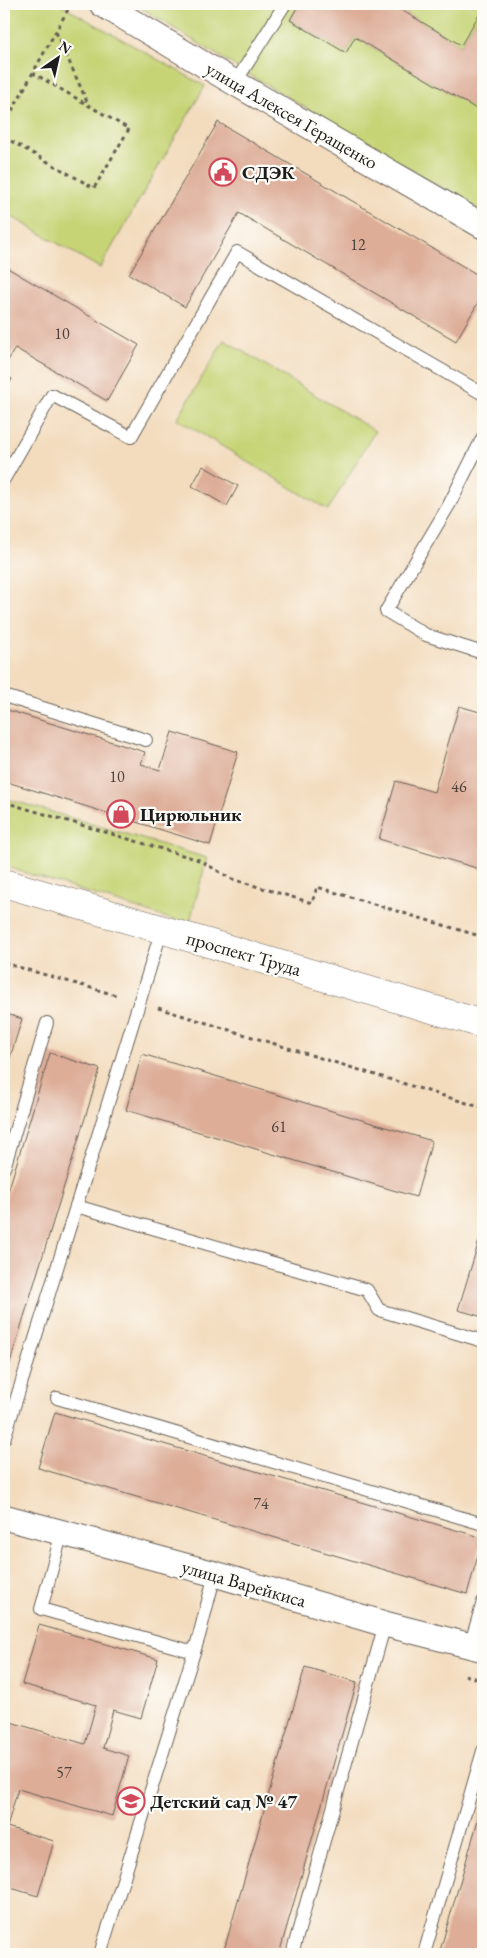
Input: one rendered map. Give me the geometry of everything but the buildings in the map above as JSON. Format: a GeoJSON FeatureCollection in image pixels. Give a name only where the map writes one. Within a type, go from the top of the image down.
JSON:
{"type":"FeatureCollection","features":[{"type":"Feature","properties":{"kind":"main road","name":"проспект Труда"},"geometry":{"type":"LineString","coordinates":[[4,883],[483,1024]]}},
{"type":"Feature","properties":{"kind":"street","name":"улица Алексея Геращенко"},"geometry":{"type":"LineString","coordinates":[[102,4],[483,226]]}},
{"type":"Feature","properties":{"kind":"street","name":"улица Варейкиса"},"geometry":{"type":"LineString","coordinates":[[4,1517],[477,1648]]}},
{"type":"Feature","properties":{"kind":"lane"},"geometry":{"type":"LineString","coordinates":[[235,83],[285,4]]}},
{"type":"Feature","properties":{"kind":"lane"},"geometry":{"type":"LineString","coordinates":[[4,479],[52,394],[131,437],[237,252],[483,394]]}},
{"type":"Feature","properties":{"kind":"lane"},"geometry":{"type":"LineString","coordinates":[[483,437],[449,505],[386,611],[426,635],[483,653]]}},
{"type":"Feature","properties":{"kind":"lane"},"geometry":{"type":"LineString","coordinates":[[4,696],[146,740]]}},
{"type":"Feature","properties":{"kind":"lane"},"geometry":{"type":"LineString","coordinates":[[4,1439],[162,929]]}},
{"type":"Feature","properties":{"kind":"lane"},"geometry":{"type":"LineString","coordinates":[[4,1168],[9,1132],[47,1022]]}},
{"type":"Feature","properties":{"kind":"lane"},"geometry":{"type":"LineString","coordinates":[[76,1206],[367,1290],[379,1310],[483,1341]]}},
{"type":"Feature","properties":{"kind":"lane"},"geometry":{"type":"LineString","coordinates":[[57,1398],[483,1524]]}},
{"type":"Feature","properties":{"kind":"lane"},"geometry":{"type":"LineString","coordinates":[[62,1532],[41,1609],[194,1652]]}},
{"type":"Feature","properties":{"kind":"lane"},"geometry":{"type":"LineString","coordinates":[[100,1954],[194,1652],[214,1574]]}},
{"type":"Feature","properties":{"kind":"lane"},"geometry":{"type":"LineString","coordinates":[[477,1648],[483,1602]]}},
{"type":"Feature","properties":{"kind":"lane"},"geometry":{"type":"LineString","coordinates":[[292,1954],[385,1624]]}},
{"type":"Feature","properties":{"kind":"lane"},"geometry":{"type":"LineString","coordinates":[[424,1954],[483,1751]]}},
{"type":"Feature","properties":{"kind":"path"},"geometry":{"type":"LineString","coordinates":[[4,125],[72,4]]}},
{"type":"Feature","properties":{"kind":"path"},"geometry":{"type":"LineString","coordinates":[[56,32],[89,106]]}},
{"type":"Feature","properties":{"kind":"path"},"geometry":{"type":"LineString","coordinates":[[4,137],[94,188],[129,129],[33,72]]}},
{"type":"Feature","properties":{"kind":"path"},"geometry":{"type":"LineString","coordinates":[[4,802],[199,860],[232,879],[312,903],[317,887],[483,937]]}},
{"type":"Feature","properties":{"kind":"path"},"geometry":{"type":"LineString","coordinates":[[4,964],[140,1002],[483,1108]]}},
{"type":"Feature","properties":{"kind":"green space"},"geometry":{"type":"Polygon","coordinates":[[[4,4],[59,4],[205,86],[100,268],[7,214],[4,219],[4,4]]]}},
{"type":"Feature","properties":{"kind":"green space"},"geometry":{"type":"Polygon","coordinates":[[[135,4],[299,4],[290,20],[346,53],[355,37],[483,113],[483,212],[243,71],[135,4]]]}},
{"type":"Feature","properties":{"kind":"green space"},"geometry":{"type":"Polygon","coordinates":[[[391,4],[483,4],[483,8],[461,45],[391,4]]]}},
{"type":"Feature","properties":{"kind":"green space"},"geometry":{"type":"Polygon","coordinates":[[[224,340],[375,431],[328,510],[177,419],[224,340]]]}},
{"type":"Feature","properties":{"kind":"green space"},"geometry":{"type":"Polygon","coordinates":[[[4,798],[207,858],[189,925],[4,866],[4,798]]]}},
{"type":"Feature","properties":{"kind":"place","name":"СДЭК"},"geometry":{"type":"Point","coordinates":[223,172]}},
{"type":"Feature","properties":{"kind":"place","name":"Цирюльник"},"geometry":{"type":"Point","coordinates":[121,814]}},
{"type":"Feature","properties":{"kind":"place","name":"Детский сад № 47"},"geometry":{"type":"Point","coordinates":[131,1801]}}]}
